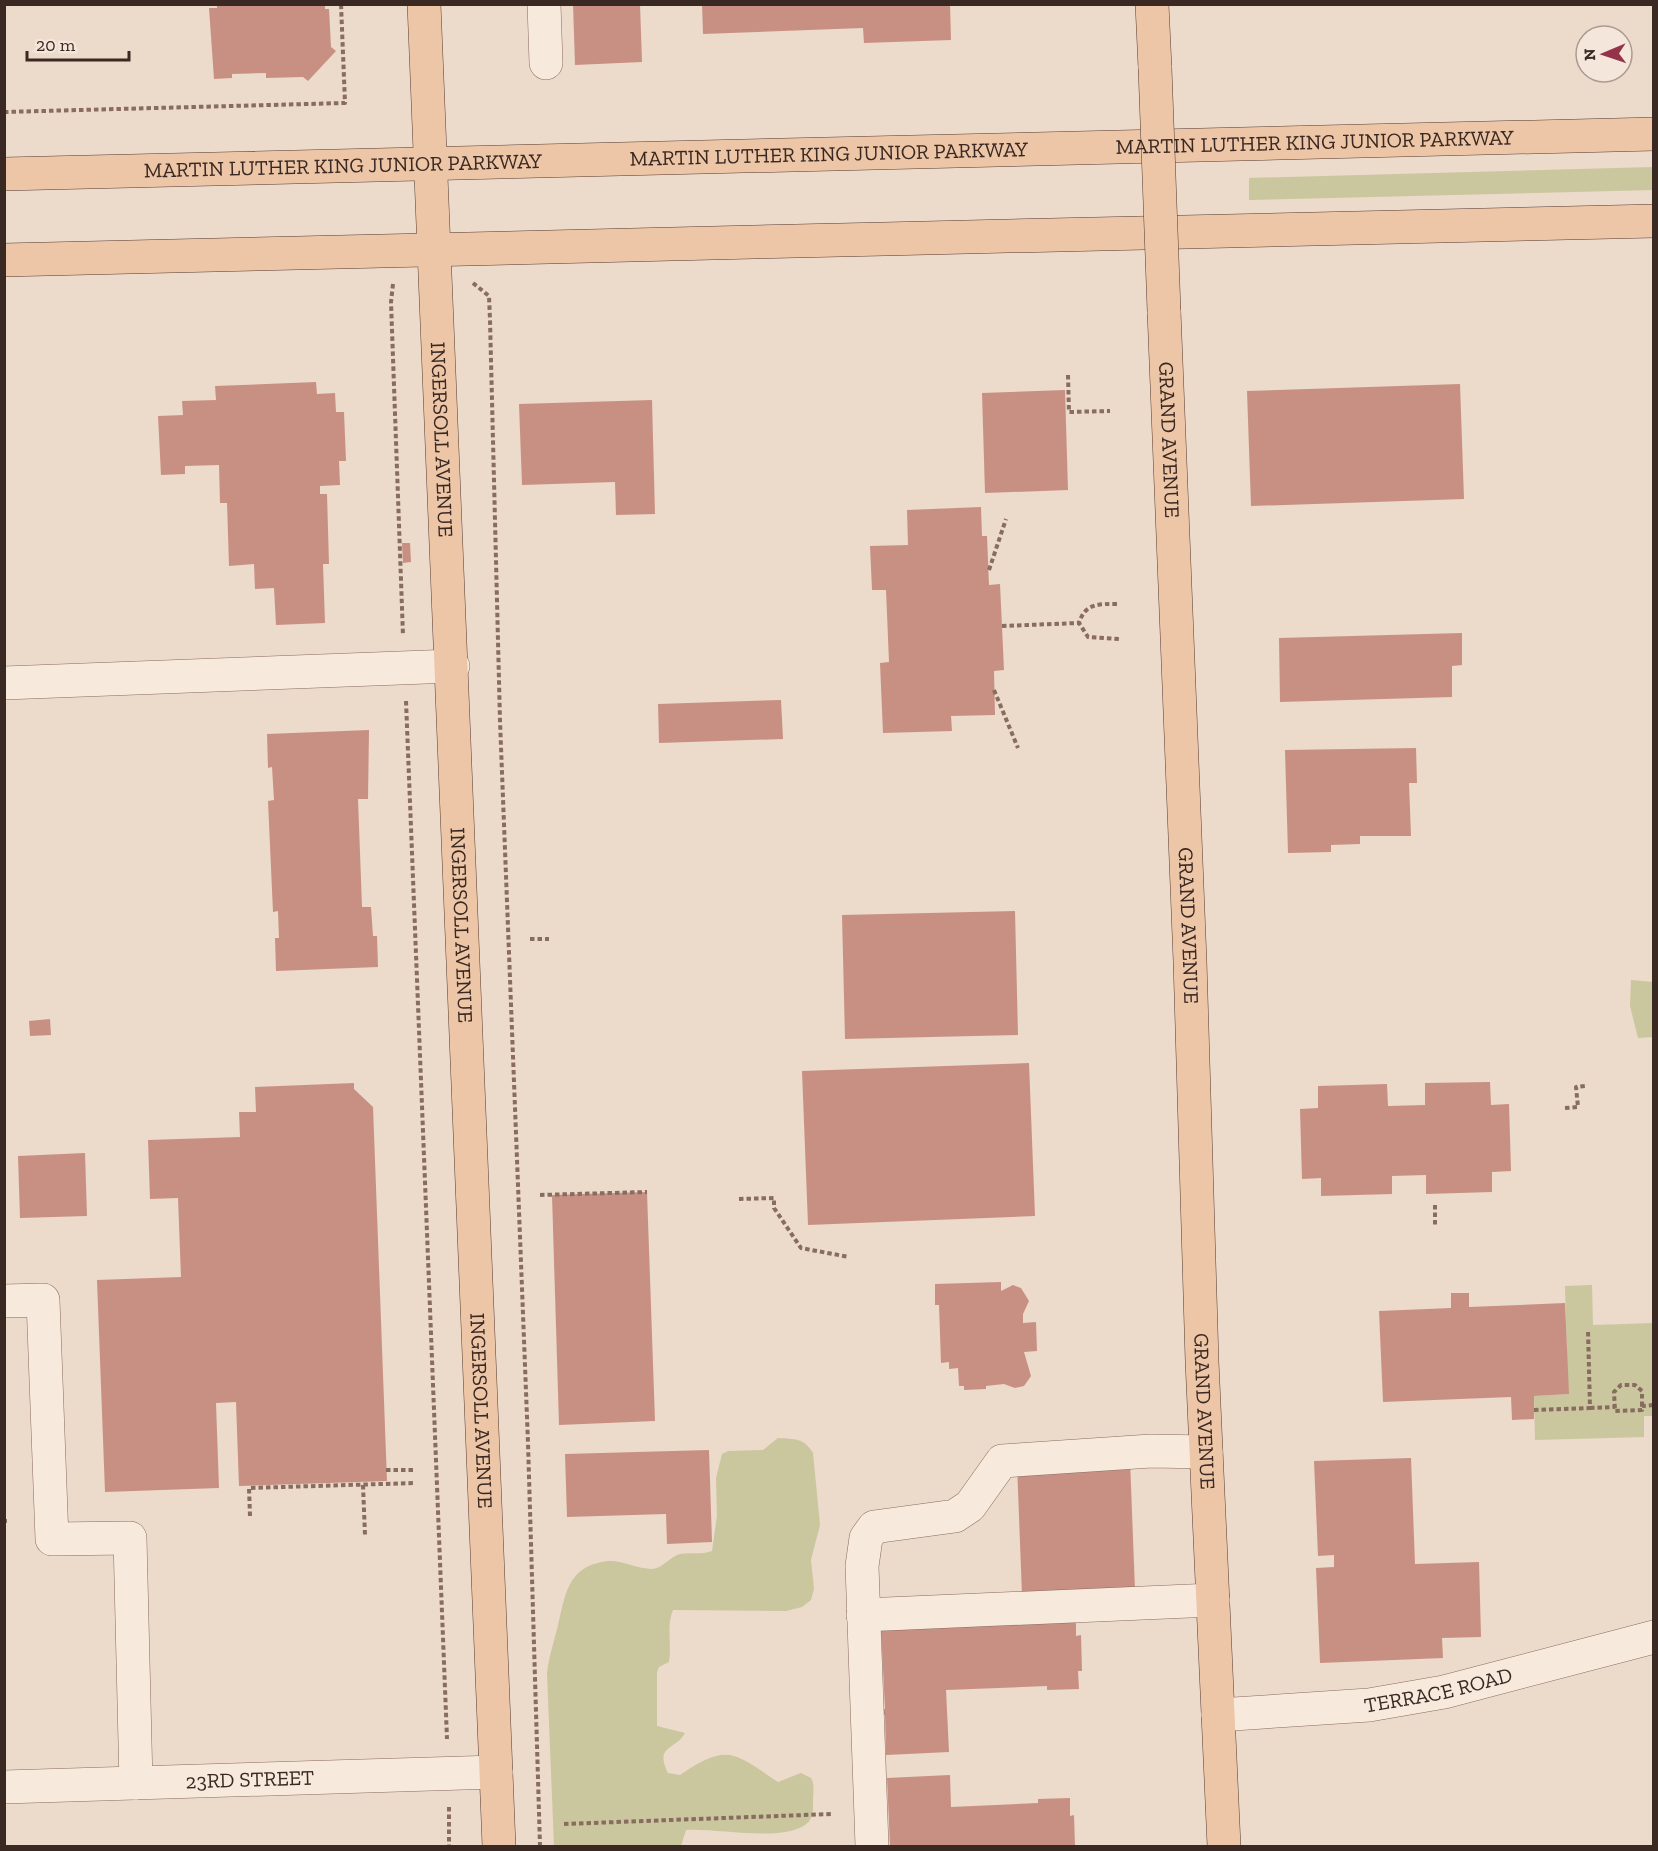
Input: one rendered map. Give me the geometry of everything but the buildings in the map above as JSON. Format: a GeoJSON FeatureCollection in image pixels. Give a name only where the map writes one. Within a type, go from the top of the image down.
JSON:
{"type":"FeatureCollection","features":[{"type":"Feature","properties":{"kind":"main road","name":"INGERSOLL AVENUE"},"geometry":{"type":"LineString","coordinates":[[424,4],[429,164],[453,666],[499,1846]]}},
{"type":"Feature","properties":{"kind":"main road","name":"GRAND AVENUE"},"geometry":{"type":"LineString","coordinates":[[1152,4],[1206,1452],[1224,1846]]}},
{"type":"Feature","properties":{"kind":"main road","name":"MARTIN LUTHER KING JUNIOR PARKWAY"},"geometry":{"type":"LineString","coordinates":[[4,174],[1653,134]]}},
{"type":"Feature","properties":{"kind":"main road"},"geometry":{"type":"LineString","coordinates":[[4,260],[433,247],[1138,234],[1653,221]]}},
{"type":"Feature","properties":{"kind":"street"},"geometry":{"type":"LineString","coordinates":[[544,4],[546,63]]}},
{"type":"Feature","properties":{"kind":"street"},"geometry":{"type":"LineString","coordinates":[[4,683],[453,666]]}},
{"type":"Feature","properties":{"kind":"street"},"geometry":{"type":"LineString","coordinates":[[4,1301],[43,1300],[52,1539],[130,1538],[136,1783]]}},
{"type":"Feature","properties":{"kind":"street"},"geometry":{"type":"LineString","coordinates":[[872,1846],[862,1566],[866,1538],[874,1527],[955,1516],[970,1506],[1002,1461],[1151,1451],[1206,1452]]}},
{"type":"Feature","properties":{"kind":"street"},"geometry":{"type":"LineString","coordinates":[[863,1616],[1213,1600]]}},
{"type":"Feature","properties":{"kind":"street","name":"TERRACE ROAD"},"geometry":{"type":"LineString","coordinates":[[1218,1715],[1369,1705],[1444,1692],[1653,1637]]}},
{"type":"Feature","properties":{"kind":"street","name":"23RD STREET"},"geometry":{"type":"LineString","coordinates":[[4,1787],[496,1772]]}},
{"type":"Feature","properties":{"kind":"path"},"geometry":{"type":"LineString","coordinates":[[4,112],[345,103],[341,4]]}},
{"type":"Feature","properties":{"kind":"path"},"geometry":{"type":"LineString","coordinates":[[489,296],[500,721],[528,1443],[540,1846]]}},
{"type":"Feature","properties":{"kind":"path"},"geometry":{"type":"LineString","coordinates":[[391,302],[447,1741]]}},
{"type":"Feature","properties":{"kind":"path"},"geometry":{"type":"LineString","coordinates":[[1068,375],[1068,412],[1110,411]]}},
{"type":"Feature","properties":{"kind":"path"},"geometry":{"type":"LineString","coordinates":[[988,570],[1006,519]]}},
{"type":"Feature","properties":{"kind":"path"},"geometry":{"type":"LineString","coordinates":[[1117,604],[1092,605],[1083,611],[1079,623],[1084,633],[1094,639],[1119,639]]}},
{"type":"Feature","properties":{"kind":"path"},"geometry":{"type":"LineString","coordinates":[[1002,626],[1079,623]]}},
{"type":"Feature","properties":{"kind":"path"},"geometry":{"type":"LineString","coordinates":[[994,690],[1018,748]]}},
{"type":"Feature","properties":{"kind":"path"},"geometry":{"type":"LineString","coordinates":[[530,939],[549,939]]}},
{"type":"Feature","properties":{"kind":"path"},"geometry":{"type":"LineString","coordinates":[[1565,1108],[1578,1107],[1576,1087],[1585,1086]]}},
{"type":"Feature","properties":{"kind":"path"},"geometry":{"type":"LineString","coordinates":[[540,1195],[647,1192]]}},
{"type":"Feature","properties":{"kind":"path"},"geometry":{"type":"LineString","coordinates":[[739,1199],[774,1198],[774,1208],[801,1248],[849,1257]]}},
{"type":"Feature","properties":{"kind":"path"},"geometry":{"type":"LineString","coordinates":[[1434,1205],[1435,1227]]}},
{"type":"Feature","properties":{"kind":"path"},"geometry":{"type":"LineString","coordinates":[[1588,1330],[1590,1408]]}},
{"type":"Feature","properties":{"kind":"path"},"geometry":{"type":"LineString","coordinates":[[1621,1385],[1635,1385],[1642,1391],[1642,1406],[1642,1410],[1615,1411],[1614,1392],[1621,1385]]}},
{"type":"Feature","properties":{"kind":"path"},"geometry":{"type":"LineString","coordinates":[[1642,1406],[1653,1406]]}},
{"type":"Feature","properties":{"kind":"path"},"geometry":{"type":"LineString","coordinates":[[1534,1410],[1615,1407]]}},
{"type":"Feature","properties":{"kind":"path"},"geometry":{"type":"LineString","coordinates":[[387,1470],[414,1470]]}},
{"type":"Feature","properties":{"kind":"path"},"geometry":{"type":"LineString","coordinates":[[250,1516],[249,1488],[415,1483]]}},
{"type":"Feature","properties":{"kind":"path"},"geometry":{"type":"LineString","coordinates":[[363,1485],[365,1535]]}},
{"type":"Feature","properties":{"kind":"path"},"geometry":{"type":"LineString","coordinates":[[564,1824],[831,1814]]}},
{"type":"Feature","properties":{"kind":"path"},"geometry":{"type":"LineString","coordinates":[[449,1816],[449,1846]]}},
{"type":"Feature","properties":{"kind":"shaded area"},"geometry":{"type":"Polygon","coordinates":[[[1653,167],[1653,190],[1249,200],[1249,178],[1653,167]]]}},
{"type":"Feature","properties":{"kind":"shaded area"},"geometry":{"type":"Polygon","coordinates":[[[1631,980],[1653,982],[1653,1037],[1638,1038],[1630,1006],[1631,980]]]}},
{"type":"Feature","properties":{"kind":"shaded area"},"geometry":{"type":"Polygon","coordinates":[[[1592,1285],[1593,1325],[1653,1323],[1653,1416],[1644,1416],[1644,1437],[1535,1440],[1534,1396],[1568,1394],[1565,1286],[1592,1285]]]}},
{"type":"Feature","properties":{"kind":"shaded area"},"geometry":{"type":"Polygon","coordinates":[[[778,1438],[802,1442],[813,1453],[820,1525],[811,1560],[814,1589],[811,1600],[802,1607],[786,1611],[673,1610],[670,1622],[669,1662],[659,1667],[657,1672],[657,1726],[685,1733],[663,1757],[668,1773],[680,1775],[709,1758],[730,1755],[740,1758],[778,1782],[801,1773],[811,1778],[813,1810],[810,1820],[794,1830],[780,1833],[686,1830],[681,1846],[554,1846],[547,1673],[563,1604],[570,1585],[581,1570],[602,1562],[615,1561],[652,1569],[660,1567],[680,1554],[712,1551],[717,1516],[716,1478],[722,1454],[728,1451],[763,1450],[778,1438]]]}}]}
